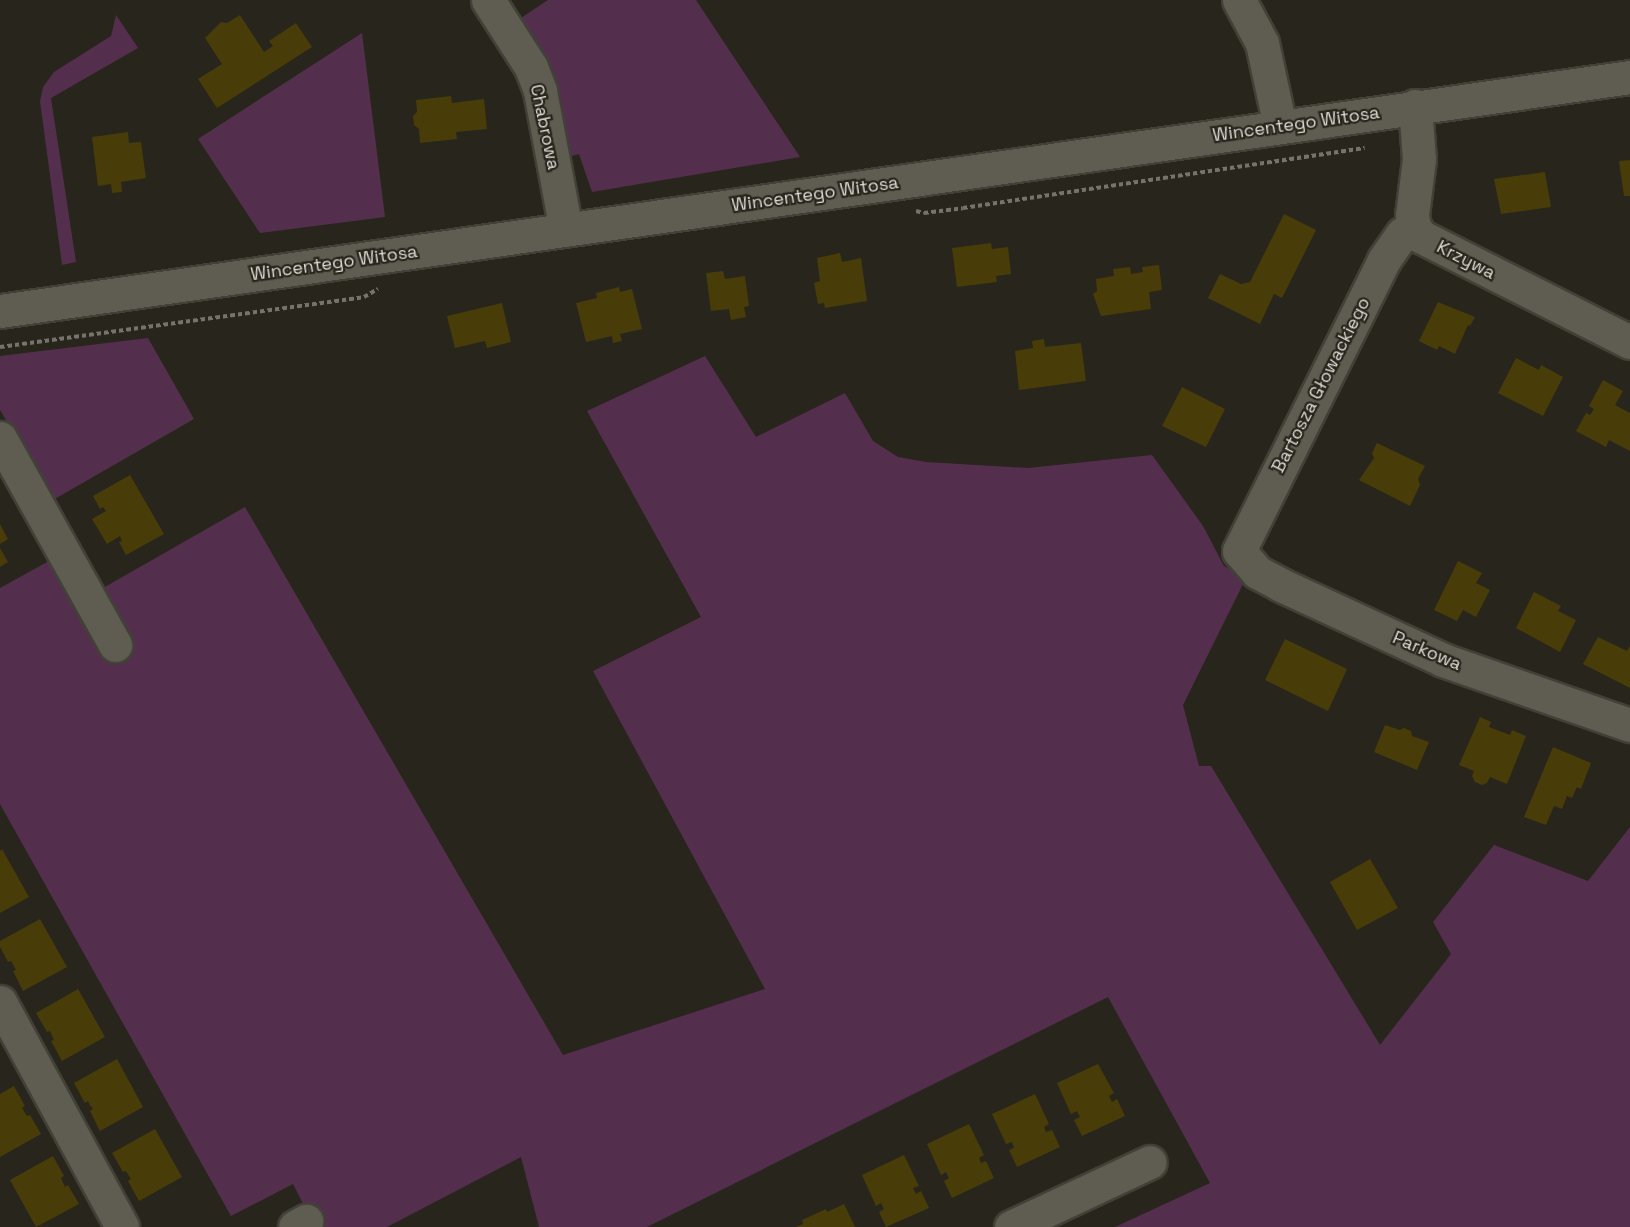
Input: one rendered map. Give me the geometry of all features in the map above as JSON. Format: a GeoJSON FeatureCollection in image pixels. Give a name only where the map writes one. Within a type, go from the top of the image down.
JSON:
{"type":"FeatureCollection","features":[{"type":"Feature","properties":{"kind":"street","name":"Chabrowa"},"geometry":{"type":"LineString","coordinates":[[488,0],[531,67],[540,91],[567,230]]}},
{"type":"Feature","properties":{"kind":"street"},"geometry":{"type":"LineString","coordinates":[[1239,0],[1262,43],[1280,126]]}},
{"type":"Feature","properties":{"kind":"street","name":"Wincentego Witosa"},"geometry":{"type":"LineString","coordinates":[[0,311],[1415,106],[1630,77]]}},
{"type":"Feature","properties":{"kind":"street"},"geometry":{"type":"LineString","coordinates":[[1414,226],[1412,215],[1419,159],[1415,106]]}},
{"type":"Feature","properties":{"kind":"street","name":"Krzywa"},"geometry":{"type":"LineString","coordinates":[[1414,226],[1420,236],[1430,242],[1630,342]]}},
{"type":"Feature","properties":{"kind":"street","name":"Bartosza Głowackiego"},"geometry":{"type":"LineString","coordinates":[[1239,551],[1384,260],[1402,234],[1414,226]]}},
{"type":"Feature","properties":{"kind":"street"},"geometry":{"type":"LineString","coordinates":[[0,438],[115,645]]}},
{"type":"Feature","properties":{"kind":"street","name":"Parkowa"},"geometry":{"type":"LineString","coordinates":[[1239,551],[1257,572],[1281,585],[1443,660],[1630,725]]}},
{"type":"Feature","properties":{"kind":"street"},"geometry":{"type":"LineString","coordinates":[[0,1002],[122,1227]]}},
{"type":"Feature","properties":{"kind":"street"},"geometry":{"type":"LineString","coordinates":[[1011,1227],[1150,1162]]}},
{"type":"Feature","properties":{"kind":"shaded area"},"geometry":{"type":"Polygon","coordinates":[[[548,0],[696,0],[800,157],[592,192],[579,154],[564,158],[515,22],[548,0]]]}},
{"type":"Feature","properties":{"kind":"shaded area"},"geometry":{"type":"Polygon","coordinates":[[[116,15],[138,48],[51,98],[76,262],[62,265],[40,101],[43,87],[54,72],[111,36],[116,15]]]}},
{"type":"Feature","properties":{"kind":"shaded area"},"geometry":{"type":"Polygon","coordinates":[[[362,33],[385,217],[260,233],[198,139],[362,33]]]}},
{"type":"Feature","properties":{"kind":"shaded area"},"geometry":{"type":"Polygon","coordinates":[[[148,338],[194,419],[53,500],[0,410],[0,356],[148,338]]]}},
{"type":"Feature","properties":{"kind":"shaded area"},"geometry":{"type":"Polygon","coordinates":[[[705,356],[756,437],[845,393],[873,441],[898,457],[926,462],[1028,468],[1152,455],[1203,526],[1224,566],[1247,576],[1183,705],[1199,766],[1211,766],[1380,1045],[1451,954],[1433,922],[1494,845],[1588,881],[1630,827],[1630,1227],[1115,1227],[1210,1183],[1108,997],[647,1227],[539,1227],[521,1157],[387,1227],[315,1227],[293,1184],[231,1216],[0,804],[0,588],[49,561],[105,657],[133,640],[103,588],[245,507],[563,1055],[765,989],[593,671],[701,617],[587,411],[705,356]]]}},
{"type":"Feature","properties":{"kind":"building"},"geometry":{"type":"Polygon","coordinates":[[[240,15],[264,52],[273,46],[269,41],[296,23],[312,47],[217,108],[198,79],[222,64],[205,38],[221,22],[227,23],[240,15]]]}},
{"type":"Feature","properties":{"kind":"building"},"geometry":{"type":"Polygon","coordinates":[[[451,96],[452,103],[484,99],[487,129],[456,132],[457,139],[420,143],[419,129],[414,125],[413,116],[417,112],[416,100],[451,96]]]}},
{"type":"Feature","properties":{"kind":"building"},"geometry":{"type":"Polygon","coordinates":[[[128,132],[129,143],[141,142],[146,178],[121,182],[122,192],[112,193],[111,184],[98,186],[92,137],[128,132]]]}},
{"type":"Feature","properties":{"kind":"building"},"geometry":{"type":"Polygon","coordinates":[[[1630,160],[1630,196],[1624,196],[1619,161],[1630,160]]]}},
{"type":"Feature","properties":{"kind":"building"},"geometry":{"type":"Polygon","coordinates":[[[1545,172],[1551,207],[1501,214],[1494,179],[1545,172]]]}},
{"type":"Feature","properties":{"kind":"building"},"geometry":{"type":"Polygon","coordinates":[[[1284,214],[1316,230],[1282,298],[1274,294],[1260,324],[1208,298],[1220,274],[1241,284],[1250,282],[1284,214]]]}},
{"type":"Feature","properties":{"kind":"building"},"geometry":{"type":"Polygon","coordinates":[[[991,243],[992,249],[1008,247],[1011,274],[996,276],[997,282],[957,287],[952,248],[991,243]]]}},
{"type":"Feature","properties":{"kind":"building"},"geometry":{"type":"Polygon","coordinates":[[[840,253],[842,262],[861,258],[867,301],[825,308],[824,303],[818,304],[814,283],[820,281],[817,258],[840,253]]]}},
{"type":"Feature","properties":{"kind":"building"},"geometry":{"type":"Polygon","coordinates":[[[1159,265],[1162,290],[1149,292],[1151,309],[1101,316],[1093,294],[1097,291],[1096,279],[1114,276],[1113,269],[1130,267],[1131,274],[1143,272],[1142,267],[1159,265]]]}},
{"type":"Feature","properties":{"kind":"building"},"geometry":{"type":"Polygon","coordinates":[[[723,271],[725,279],[745,276],[749,306],[744,307],[746,317],[731,320],[729,309],[711,311],[706,273],[723,271]]]}},
{"type":"Feature","properties":{"kind":"building"},"geometry":{"type":"Polygon","coordinates":[[[619,287],[620,292],[632,289],[642,329],[620,334],[622,341],[613,343],[612,336],[586,342],[576,303],[597,298],[596,293],[619,287]]]}},
{"type":"Feature","properties":{"kind":"building"},"geometry":{"type":"Polygon","coordinates":[[[1438,302],[1475,317],[1470,326],[1468,325],[1455,354],[1439,346],[1437,350],[1419,341],[1438,302]]]}},
{"type":"Feature","properties":{"kind":"building"},"geometry":{"type":"Polygon","coordinates":[[[502,303],[511,342],[487,348],[485,341],[455,348],[447,316],[502,303]]]}},
{"type":"Feature","properties":{"kind":"building"},"geometry":{"type":"Polygon","coordinates":[[[1044,339],[1045,347],[1081,343],[1086,381],[1019,390],[1015,351],[1033,348],[1032,341],[1044,339]]]}},
{"type":"Feature","properties":{"kind":"building"},"geometry":{"type":"Polygon","coordinates":[[[1516,358],[1539,370],[1541,365],[1563,377],[1543,416],[1498,393],[1516,358]]]}},
{"type":"Feature","properties":{"kind":"building"},"geometry":{"type":"Polygon","coordinates":[[[1603,380],[1623,391],[1615,405],[1630,413],[1630,451],[1609,440],[1606,447],[1576,431],[1586,413],[1590,415],[1594,409],[1589,406],[1603,380]]]}},
{"type":"Feature","properties":{"kind":"building"},"geometry":{"type":"Polygon","coordinates":[[[1182,387],[1225,409],[1206,447],[1162,426],[1182,387]]]}},
{"type":"Feature","properties":{"kind":"building"},"geometry":{"type":"Polygon","coordinates":[[[1377,443],[1425,466],[1418,479],[1420,485],[1410,506],[1359,480],[1374,458],[1372,453],[1377,443]]]}},
{"type":"Feature","properties":{"kind":"building"},"geometry":{"type":"Polygon","coordinates":[[[130,475],[164,534],[126,555],[119,542],[122,541],[120,536],[107,544],[92,519],[106,511],[103,507],[100,509],[93,496],[130,475]]]}},
{"type":"Feature","properties":{"kind":"building"},"geometry":{"type":"Polygon","coordinates":[[[0,524],[8,539],[0,544],[0,524]]]}},
{"type":"Feature","properties":{"kind":"building"},"geometry":{"type":"Polygon","coordinates":[[[0,548],[8,562],[0,567],[0,548]]]}},
{"type":"Feature","properties":{"kind":"building"},"geometry":{"type":"Polygon","coordinates":[[[1458,561],[1482,573],[1476,583],[1490,590],[1476,617],[1463,610],[1457,621],[1434,610],[1458,561]]]}},
{"type":"Feature","properties":{"kind":"building"},"geometry":{"type":"Polygon","coordinates":[[[1534,592],[1561,606],[1558,611],[1576,620],[1560,652],[1516,628],[1534,592]]]}},
{"type":"Feature","properties":{"kind":"building"},"geometry":{"type":"Polygon","coordinates":[[[1598,637],[1627,651],[1630,646],[1630,688],[1583,664],[1598,637]]]}},
{"type":"Feature","properties":{"kind":"building"},"geometry":{"type":"Polygon","coordinates":[[[1285,639],[1347,669],[1328,711],[1265,680],[1285,639]]]}},
{"type":"Feature","properties":{"kind":"building"},"geometry":{"type":"Polygon","coordinates":[[[1480,717],[1491,722],[1489,727],[1510,735],[1512,730],[1526,736],[1507,784],[1490,777],[1487,783],[1482,785],[1475,782],[1472,776],[1474,771],[1459,765],[1480,717]]]}},
{"type":"Feature","properties":{"kind":"building"},"geometry":{"type":"Polygon","coordinates":[[[1385,725],[1400,730],[1404,728],[1411,731],[1412,736],[1429,742],[1417,770],[1374,752],[1385,725]]]}},
{"type":"Feature","properties":{"kind":"building"},"geometry":{"type":"Polygon","coordinates":[[[1553,747],[1591,763],[1581,789],[1577,787],[1572,798],[1567,796],[1562,809],[1554,806],[1546,825],[1524,817],[1553,747]]]}},
{"type":"Feature","properties":{"kind":"building"},"geometry":{"type":"Polygon","coordinates":[[[2,849],[29,897],[0,913],[0,851],[2,849]]]}},
{"type":"Feature","properties":{"kind":"building"},"geometry":{"type":"Polygon","coordinates":[[[1370,859],[1398,908],[1357,930],[1330,882],[1370,859]]]}},
{"type":"Feature","properties":{"kind":"building"},"geometry":{"type":"Polygon","coordinates":[[[40,919],[67,967],[23,991],[13,971],[16,970],[11,961],[8,962],[0,947],[0,941],[40,919]]]}},
{"type":"Feature","properties":{"kind":"building"},"geometry":{"type":"Polygon","coordinates":[[[78,989],[105,1037],[62,1061],[51,1041],[54,1040],[50,1031],[47,1032],[36,1013],[78,989]]]}},
{"type":"Feature","properties":{"kind":"building"},"geometry":{"type":"Polygon","coordinates":[[[117,1059],[143,1107],[100,1131],[90,1111],[93,1109],[88,1101],[85,1103],[74,1083],[117,1059]]]}},
{"type":"Feature","properties":{"kind":"building"},"geometry":{"type":"Polygon","coordinates":[[[1098,1064],[1114,1093],[1109,1096],[1112,1102],[1117,1099],[1125,1116],[1082,1136],[1074,1120],[1080,1117],[1077,1111],[1071,1114],[1057,1083],[1098,1064]]]}},
{"type":"Feature","properties":{"kind":"building"},"geometry":{"type":"Polygon","coordinates":[[[14,1086],[25,1106],[22,1108],[27,1116],[30,1115],[41,1134],[0,1157],[0,1094],[14,1086]]]}},
{"type":"Feature","properties":{"kind":"building"},"geometry":{"type":"Polygon","coordinates":[[[1035,1094],[1049,1124],[1044,1127],[1046,1132],[1052,1130],[1060,1147],[1017,1167],[1009,1150],[1014,1148],[1012,1142],[1006,1144],[992,1114],[1035,1094]]]}},
{"type":"Feature","properties":{"kind":"building"},"geometry":{"type":"Polygon","coordinates":[[[969,1124],[984,1155],[979,1158],[981,1163],[986,1161],[994,1178],[952,1198],[944,1181],[949,1178],[946,1172],[941,1175],[927,1144],[969,1124]]]}},
{"type":"Feature","properties":{"kind":"building"},"geometry":{"type":"Polygon","coordinates":[[[155,1129],[182,1177],[139,1201],[128,1181],[131,1179],[126,1171],[123,1172],[112,1153],[155,1129]]]}},
{"type":"Feature","properties":{"kind":"building"},"geometry":{"type":"Polygon","coordinates":[[[904,1155],[919,1186],[913,1188],[916,1194],[921,1191],[929,1208],[886,1227],[879,1212],[884,1209],[881,1203],[876,1206],[862,1175],[904,1155]]]}},
{"type":"Feature","properties":{"kind":"building"},"geometry":{"type":"Polygon","coordinates":[[[53,1156],[64,1176],[61,1178],[65,1187],[68,1185],[79,1204],[36,1227],[10,1180],[53,1156]]]}},
{"type":"Feature","properties":{"kind":"building"},"geometry":{"type":"Polygon","coordinates":[[[844,1204],[855,1227],[796,1227],[803,1224],[802,1220],[844,1204]]]}}]}
